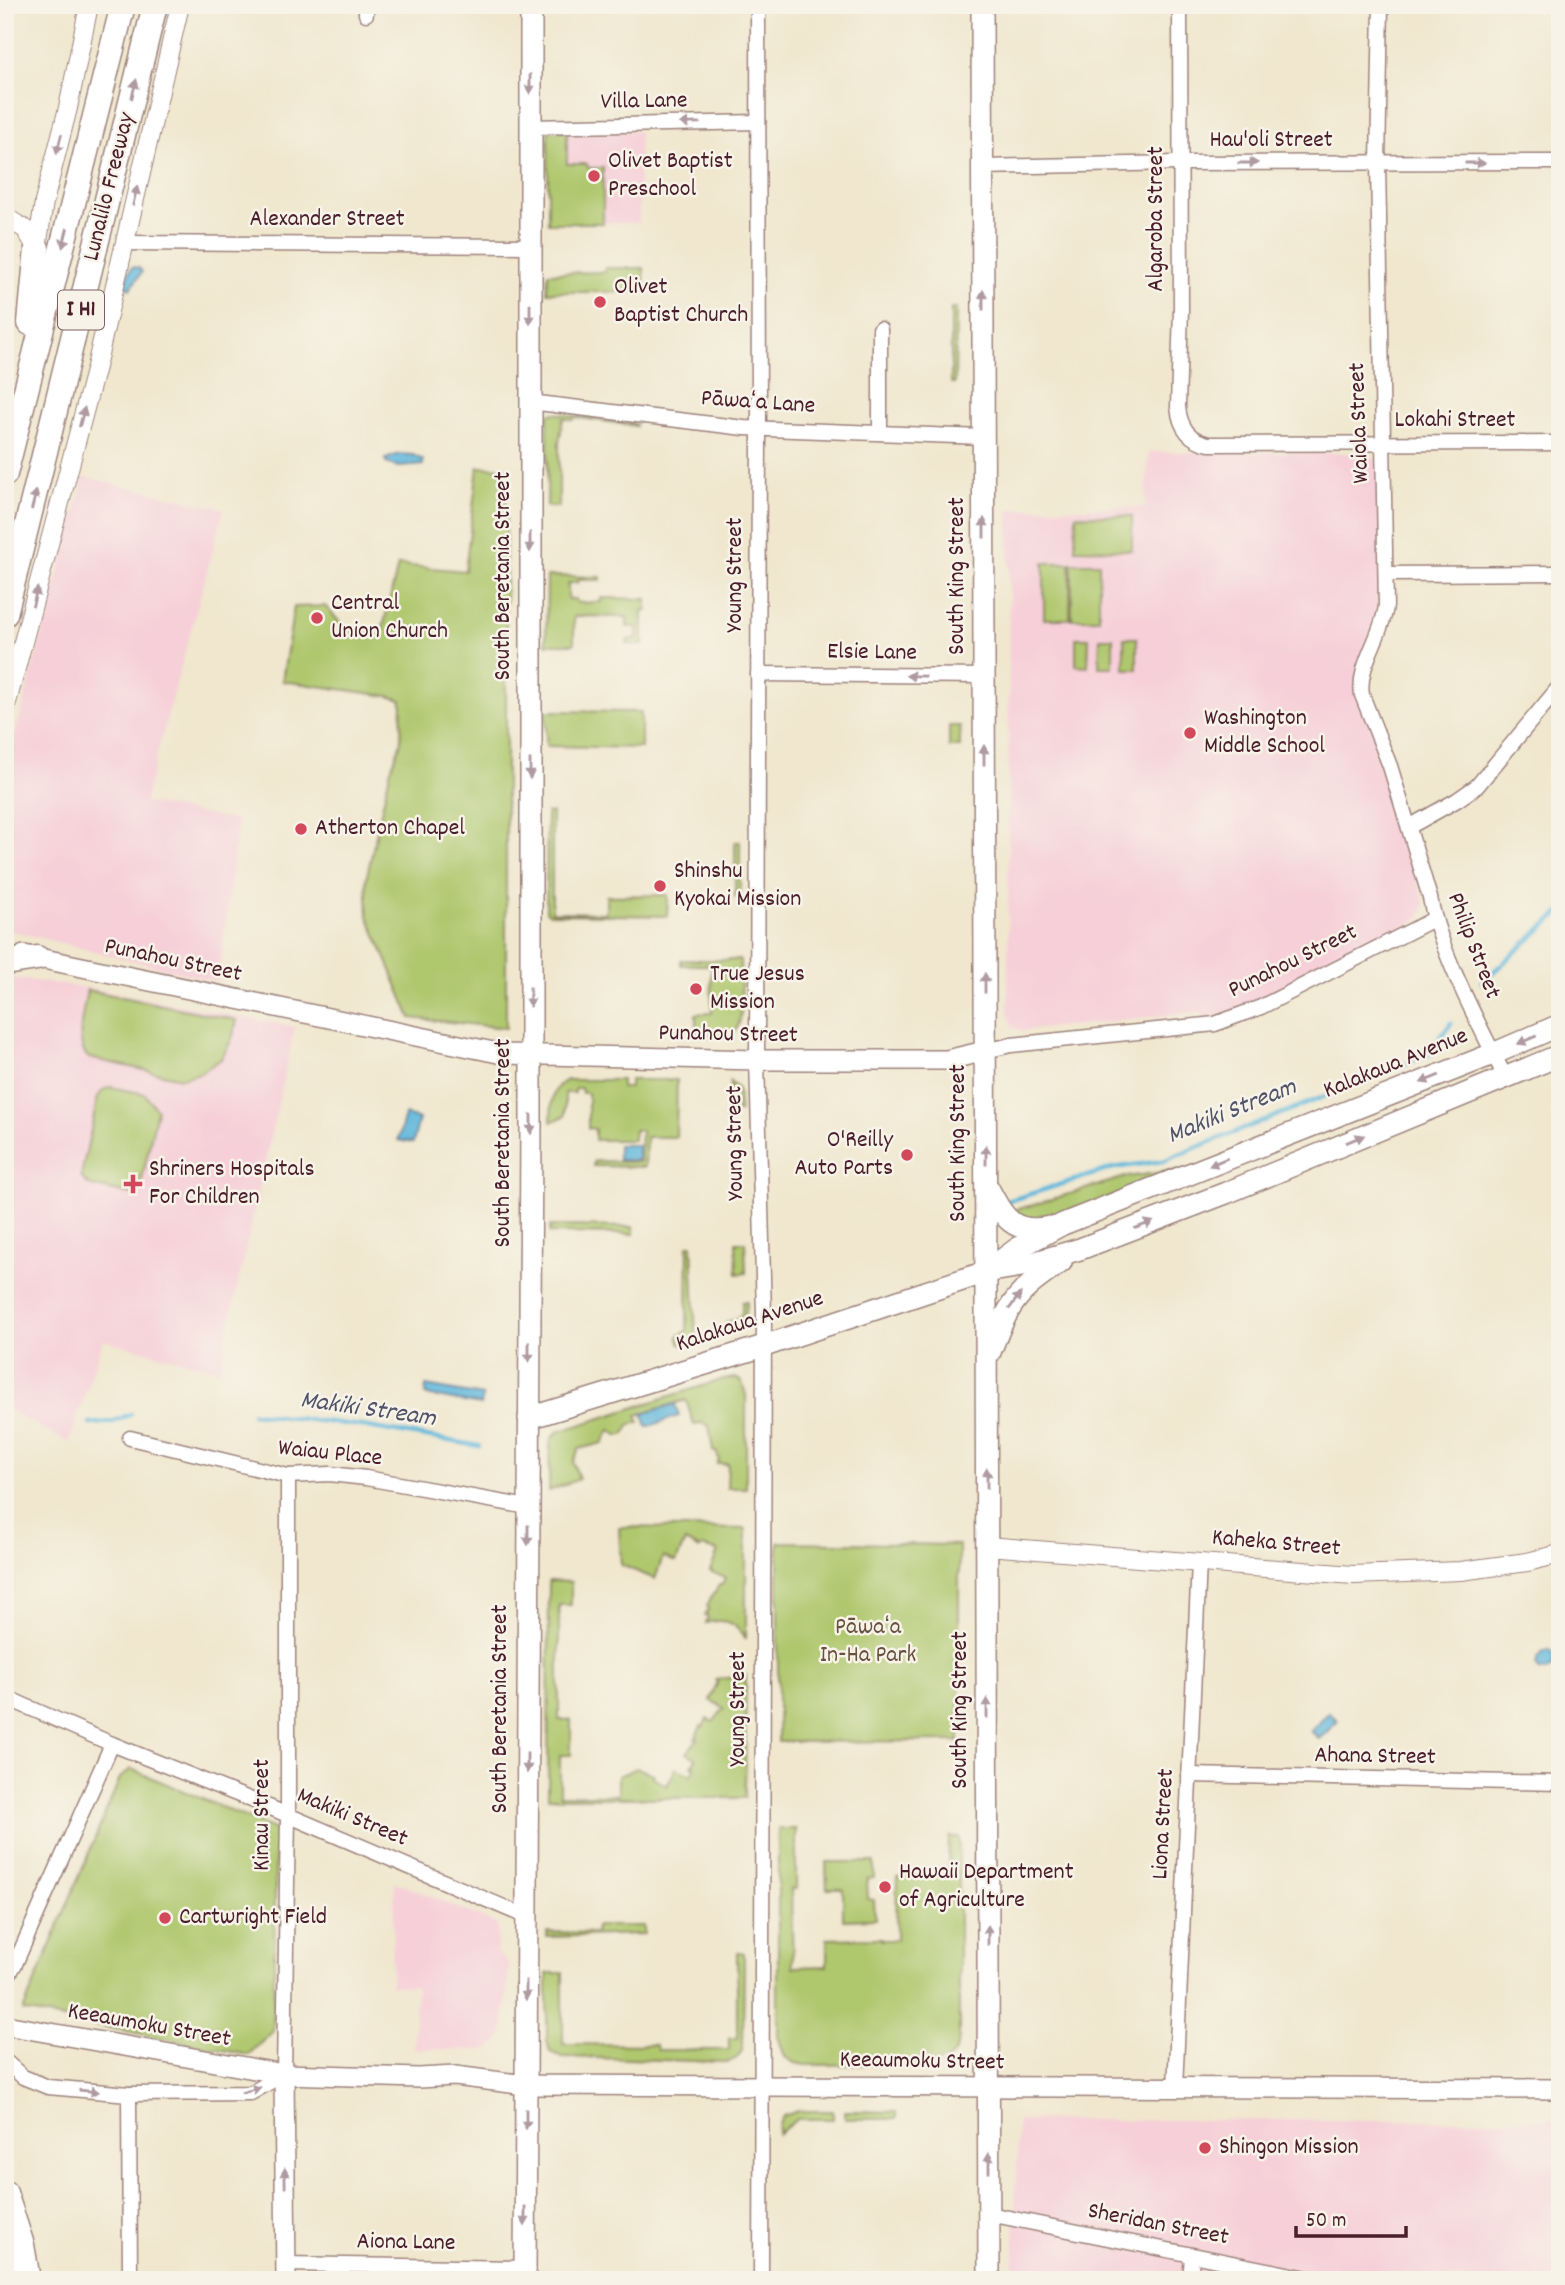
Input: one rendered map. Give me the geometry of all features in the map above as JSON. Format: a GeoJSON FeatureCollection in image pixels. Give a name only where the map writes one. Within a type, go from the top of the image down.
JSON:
{"type":"FeatureCollection","features":[{"type":"Feature","properties":{"kind":"highway","name":"Lunalilo Freeway"},"geometry":{"type":"LineString","coordinates":[[5,474],[123,5]]}},
{"type":"Feature","properties":{"kind":"highway","name":"Lunalilo Freeway"},"geometry":{"type":"LineString","coordinates":[[5,614],[155,5]]}},
{"type":"Feature","properties":{"kind":"highway"},"geometry":{"type":"LineString","coordinates":[[15,436],[37,248]]}},
{"type":"Feature","properties":{"kind":"highway"},"geometry":{"type":"LineString","coordinates":[[5,962],[37,958]]}},
{"type":"Feature","properties":{"kind":"highway"},"geometry":{"type":"LineString","coordinates":[[5,2193],[22,2245],[28,2280]]}},
{"type":"Feature","properties":{"kind":"highway"},"geometry":{"type":"LineString","coordinates":[[5,2272],[6,2280]]}},
{"type":"Feature","properties":{"kind":"main road","name":"South Beretania Street"},"geometry":{"type":"LineString","coordinates":[[525,2274],[531,5]]}},
{"type":"Feature","properties":{"kind":"main road","name":"South King Street"},"geometry":{"type":"LineString","coordinates":[[982,5],[989,2280]]}},
{"type":"Feature","properties":{"kind":"main road","name":"Punahou Street"},"geometry":{"type":"LineString","coordinates":[[5,952],[503,1054],[757,1060],[947,1059],[985,1051]]}},
{"type":"Feature","properties":{"kind":"main road","name":"Kalakaua Avenue"},"geometry":{"type":"LineString","coordinates":[[986,1272],[1018,1248],[1063,1224],[1560,1025]]}},
{"type":"Feature","properties":{"kind":"main road","name":"Kalakaua Avenue"},"geometry":{"type":"LineString","coordinates":[[529,1418],[764,1346],[986,1272],[1022,1266],[1080,1249],[1226,1193],[1560,1055]]}},
{"type":"Feature","properties":{"kind":"main road"},"geometry":{"type":"LineString","coordinates":[[986,1185],[1004,1216],[1018,1227],[1038,1230],[1063,1224]]}},
{"type":"Feature","properties":{"kind":"main road"},"geometry":{"type":"LineString","coordinates":[[986,1362],[1014,1300],[1038,1277],[1080,1249]]}},
{"type":"Feature","properties":{"kind":"main road","name":"Keeaumoku Street"},"geometry":{"type":"LineString","coordinates":[[5,2025],[284,2074],[419,2078],[455,2076],[526,2085],[1560,2089]]}},
{"type":"Feature","properties":{"kind":"main road","name":"Kinau Street"},"geometry":{"type":"LineString","coordinates":[[284,2074],[286,2272]]}},
{"type":"Feature","properties":{"kind":"street"},"geometry":{"type":"LineString","coordinates":[[37,248],[44,202],[68,108],[89,5]]}},
{"type":"Feature","properties":{"kind":"street"},"geometry":{"type":"LineString","coordinates":[[5,710],[96,367],[180,5]]}},
{"type":"Feature","properties":{"kind":"street","name":"Young Street"},"geometry":{"type":"LineString","coordinates":[[758,5],[760,429],[757,1060],[764,1346],[761,2280]]}},
{"type":"Feature","properties":{"kind":"street","name":"Algaroba Street"},"geometry":{"type":"LineString","coordinates":[[1180,5],[1181,284],[1178,407],[1179,419],[1185,432]]}},
{"type":"Feature","properties":{"kind":"street","name":"Waiola Street"},"geometry":{"type":"LineString","coordinates":[[1381,5],[1378,163],[1385,616],[1363,671],[1361,687],[1409,827]]}},
{"type":"Feature","properties":{"kind":"street","name":"Villa Lane"},"geometry":{"type":"LineString","coordinates":[[530,127],[758,121]]}},
{"type":"Feature","properties":{"kind":"street","name":"Hau'oli Street"},"geometry":{"type":"LineString","coordinates":[[982,167],[1180,163],[1560,162]]}},
{"type":"Feature","properties":{"kind":"street"},"geometry":{"type":"LineString","coordinates":[[7,217],[44,202]]}},
{"type":"Feature","properties":{"kind":"street"},"geometry":{"type":"LineString","coordinates":[[7,217],[25,229],[37,248]]}},
{"type":"Feature","properties":{"kind":"street","name":"Alexander Street"},"geometry":{"type":"LineString","coordinates":[[124,243],[530,246]]}},
{"type":"Feature","properties":{"kind":"street"},"geometry":{"type":"LineString","coordinates":[[880,329],[880,433]]}},
{"type":"Feature","properties":{"kind":"street","name":"Pāwaʻa Lane"},"geometry":{"type":"LineString","coordinates":[[530,402],[760,429],[983,438]]}},
{"type":"Feature","properties":{"kind":"street","name":"Lokahi Street"},"geometry":{"type":"LineString","coordinates":[[1185,432],[1193,439],[1209,444],[1560,443]]}},
{"type":"Feature","properties":{"kind":"street"},"geometry":{"type":"LineString","coordinates":[[1386,574],[1560,573]]}},
{"type":"Feature","properties":{"kind":"street","name":"Elsie Lane"},"geometry":{"type":"LineString","coordinates":[[758,674],[984,676]]}},
{"type":"Feature","properties":{"kind":"street"},"geometry":{"type":"LineString","coordinates":[[1409,827],[1477,786],[1552,692],[1560,686]]}},
{"type":"Feature","properties":{"kind":"street","name":"Philip Street"},"geometry":{"type":"LineString","coordinates":[[1409,827],[1434,919],[1505,1077]]}},
{"type":"Feature","properties":{"kind":"street","name":"Punahou Street"},"geometry":{"type":"LineString","coordinates":[[985,1051],[1012,1045],[1215,1024],[1261,1007],[1434,919]]}},
{"type":"Feature","properties":{"kind":"street","name":"Waiau Place"},"geometry":{"type":"LineString","coordinates":[[130,1438],[288,1476],[330,1474],[354,1477],[528,1507]]}},
{"type":"Feature","properties":{"kind":"street","name":"Kinau Street"},"geometry":{"type":"LineString","coordinates":[[284,2074],[288,1816],[288,1476]]}},
{"type":"Feature","properties":{"kind":"street","name":"Kaheka Street"},"geometry":{"type":"LineString","coordinates":[[987,1546],[1353,1575],[1412,1574],[1494,1567],[1560,1554]]}},
{"type":"Feature","properties":{"kind":"street","name":"Liona Street"},"geometry":{"type":"LineString","coordinates":[[1175,2088],[1199,1562]]}},
{"type":"Feature","properties":{"kind":"street","name":"Makiki Street"},"geometry":{"type":"LineString","coordinates":[[5,1697],[527,1917]]}},
{"type":"Feature","properties":{"kind":"street"},"geometry":{"type":"LineString","coordinates":[[5,1981],[15,1964],[112,1744]]}},
{"type":"Feature","properties":{"kind":"street","name":"Ahana Street"},"geometry":{"type":"LineString","coordinates":[[1189,1775],[1560,1783]]}},
{"type":"Feature","properties":{"kind":"street"},"geometry":{"type":"LineString","coordinates":[[5,2061],[23,2077],[48,2087],[129,2094],[251,2093],[284,2074]]}},
{"type":"Feature","properties":{"kind":"street"},"geometry":{"type":"LineString","coordinates":[[129,2094],[130,2280]]}},
{"type":"Feature","properties":{"kind":"street","name":"Sheridan Street"},"geometry":{"type":"LineString","coordinates":[[989,2214],[1311,2279]]}},
{"type":"Feature","properties":{"kind":"street"},"geometry":{"type":"LineString","coordinates":[[1190,2280],[1192,2256]]}},
{"type":"Feature","properties":{"kind":"street","name":"Aiona Lane"},"geometry":{"type":"LineString","coordinates":[[286,2272],[525,2274]]}},
{"type":"Feature","properties":{"kind":"shaded area","name":"Olivet Baptist Preschool"},"geometry":{"type":"Polygon","coordinates":[[[548,131],[639,131],[639,223],[548,223],[548,131]]]}},
{"type":"Feature","properties":{"kind":"shaded area","name":"Washington Middle School"},"geometry":{"type":"Polygon","coordinates":[[[1149,452],[1363,453],[1377,460],[1382,470],[1378,609],[1358,670],[1424,908],[1419,918],[1410,924],[1256,1004],[1213,1019],[1194,1012],[1021,1031],[1012,1026],[1008,1013],[1009,509],[1145,507],[1149,452]]]}},
{"type":"Feature","properties":{"kind":"shaded area"},"geometry":{"type":"Polygon","coordinates":[[[84,477],[224,509],[144,802],[238,821],[218,982],[5,929],[5,773],[84,477]]]}},
{"type":"Feature","properties":{"kind":"shaded area","name":"Shriners Hospitals For Children"},"geometry":{"type":"Polygon","coordinates":[[[5,977],[88,988],[295,1027],[219,1370],[103,1340],[69,1443],[5,1408],[5,977]]]}},
{"type":"Feature","properties":{"kind":"shaded area"},"geometry":{"type":"Polygon","coordinates":[[[395,1882],[497,1924],[497,1952],[509,1965],[503,2033],[488,2049],[414,2049],[416,1986],[391,1986],[395,1882]]]}},
{"type":"Feature","properties":{"kind":"shaded area"},"geometry":{"type":"Polygon","coordinates":[[[1018,2120],[1560,2120],[1560,2280],[1013,2280],[1018,2120]]]}},
{"type":"Feature","properties":{"kind":"green space"},"geometry":{"type":"Polygon","coordinates":[[[548,131],[567,131],[567,164],[587,164],[588,168],[603,168],[603,223],[548,223],[548,131]]]}},
{"type":"Feature","properties":{"kind":"green space"},"geometry":{"type":"Polygon","coordinates":[[[605,268],[644,268],[644,292],[547,292],[548,273],[605,272],[605,268]]]}},
{"type":"Feature","properties":{"kind":"green space"},"geometry":{"type":"Polygon","coordinates":[[[951,308],[956,308],[955,383],[951,383],[951,308]]]}},
{"type":"Feature","properties":{"kind":"green space"},"geometry":{"type":"Polygon","coordinates":[[[554,413],[636,424],[563,418],[559,443],[559,507],[547,506],[548,417],[554,413]]]}},
{"type":"Feature","properties":{"kind":"green space"},"geometry":{"type":"Polygon","coordinates":[[[478,467],[506,468],[506,1028],[411,1018],[368,916],[366,880],[390,772],[401,742],[402,700],[282,681],[294,607],[325,606],[346,629],[381,636],[398,565],[465,571],[478,467]]]}},
{"type":"Feature","properties":{"kind":"green space"},"geometry":{"type":"Polygon","coordinates":[[[1076,515],[1132,516],[1132,550],[1075,549],[1076,515]]]}},
{"type":"Feature","properties":{"kind":"green space"},"geometry":{"type":"Polygon","coordinates":[[[1044,563],[1070,563],[1070,619],[1044,619],[1044,563]]]}},
{"type":"Feature","properties":{"kind":"green space"},"geometry":{"type":"Polygon","coordinates":[[[1072,563],[1099,563],[1099,619],[1072,619],[1072,563]]]}},
{"type":"Feature","properties":{"kind":"green space"},"geometry":{"type":"Polygon","coordinates":[[[547,576],[601,577],[601,580],[577,580],[577,583],[568,583],[568,599],[576,599],[577,603],[601,602],[601,598],[647,599],[647,610],[643,611],[643,645],[627,644],[627,640],[637,638],[637,627],[627,627],[627,617],[578,616],[574,617],[574,644],[546,644],[547,576]]]}},
{"type":"Feature","properties":{"kind":"green space"},"geometry":{"type":"Polygon","coordinates":[[[1076,638],[1089,638],[1088,666],[1076,665],[1076,638]]]}},
{"type":"Feature","properties":{"kind":"green space"},"geometry":{"type":"Polygon","coordinates":[[[1100,638],[1113,638],[1113,667],[1099,667],[1100,638]]]}},
{"type":"Feature","properties":{"kind":"green space"},"geometry":{"type":"Polygon","coordinates":[[[1124,638],[1137,638],[1137,669],[1124,669],[1124,638]]]}},
{"type":"Feature","properties":{"kind":"green space"},"geometry":{"type":"Polygon","coordinates":[[[546,711],[641,712],[641,748],[546,746],[546,711]]]}},
{"type":"Feature","properties":{"kind":"green space"},"geometry":{"type":"Polygon","coordinates":[[[949,726],[960,726],[960,747],[949,747],[949,726]]]}},
{"type":"Feature","properties":{"kind":"green space"},"geometry":{"type":"Polygon","coordinates":[[[547,813],[552,813],[552,912],[606,913],[606,896],[668,895],[667,916],[550,914],[546,911],[547,813]]]}},
{"type":"Feature","properties":{"kind":"green space"},"geometry":{"type":"Polygon","coordinates":[[[735,842],[740,842],[740,897],[735,897],[735,842]]]}},
{"type":"Feature","properties":{"kind":"green space"},"geometry":{"type":"Polygon","coordinates":[[[681,960],[740,960],[741,1008],[735,1032],[720,1037],[696,1036],[696,1014],[712,1013],[711,965],[681,965],[681,960]]]}},
{"type":"Feature","properties":{"kind":"green space"},"geometry":{"type":"Polygon","coordinates":[[[87,990],[237,1020],[232,1039],[221,1059],[200,1073],[181,1078],[89,1058],[84,1052],[81,1036],[87,990]]]}},
{"type":"Feature","properties":{"kind":"green space"},"geometry":{"type":"Polygon","coordinates":[[[567,1080],[621,1080],[621,1088],[630,1088],[630,1080],[677,1080],[676,1137],[646,1137],[645,1167],[593,1166],[594,1161],[640,1162],[641,1130],[634,1130],[633,1140],[595,1140],[595,1129],[588,1128],[588,1093],[582,1093],[581,1088],[575,1088],[575,1093],[565,1093],[565,1116],[551,1122],[554,1092],[567,1080]]]}},
{"type":"Feature","properties":{"kind":"green space"},"geometry":{"type":"Polygon","coordinates":[[[730,1082],[738,1089],[740,1112],[736,1112],[736,1103],[730,1103],[730,1082]]]}},
{"type":"Feature","properties":{"kind":"green space"},"geometry":{"type":"Polygon","coordinates":[[[110,1087],[145,1094],[157,1110],[141,1184],[133,1193],[92,1186],[81,1176],[98,1097],[103,1090],[110,1087]]]}},
{"type":"Feature","properties":{"kind":"green space"},"geometry":{"type":"Polygon","coordinates":[[[1181,1170],[1104,1200],[1036,1220],[1028,1220],[1012,1211],[1126,1177],[1181,1170]]]}},
{"type":"Feature","properties":{"kind":"green space"},"geometry":{"type":"Polygon","coordinates":[[[550,1226],[633,1227],[634,1234],[550,1233],[550,1226]]]}},
{"type":"Feature","properties":{"kind":"green space"},"geometry":{"type":"Polygon","coordinates":[[[736,1242],[745,1242],[746,1273],[737,1274],[736,1242]]]}},
{"type":"Feature","properties":{"kind":"green space"},"geometry":{"type":"Polygon","coordinates":[[[688,1245],[692,1245],[696,1340],[681,1345],[678,1336],[687,1331],[688,1245]]]}},
{"type":"Feature","properties":{"kind":"green space"},"geometry":{"type":"Polygon","coordinates":[[[747,1301],[743,1320],[727,1330],[726,1322],[738,1319],[742,1312],[742,1302],[747,1301]]]}},
{"type":"Feature","properties":{"kind":"green space"},"geometry":{"type":"Polygon","coordinates":[[[736,1378],[742,1382],[746,1395],[746,1488],[727,1488],[728,1464],[717,1464],[719,1460],[717,1453],[713,1451],[709,1426],[702,1423],[694,1425],[686,1400],[637,1415],[639,1422],[629,1425],[625,1434],[619,1436],[610,1430],[603,1443],[579,1449],[573,1462],[579,1479],[549,1491],[550,1445],[557,1432],[724,1379],[736,1378]]]}},
{"type":"Feature","properties":{"kind":"green space"},"geometry":{"type":"Polygon","coordinates":[[[619,1527],[746,1529],[746,1639],[729,1623],[706,1623],[708,1617],[705,1616],[709,1608],[707,1606],[725,1578],[710,1571],[718,1551],[702,1547],[700,1549],[685,1541],[676,1562],[663,1557],[655,1579],[621,1565],[619,1527]]]}},
{"type":"Feature","properties":{"kind":"green space","name":"Pāwaʻa In-Ha Park"},"geometry":{"type":"Polygon","coordinates":[[[778,1542],[959,1545],[959,1741],[778,1742],[778,1542]]]}},
{"type":"Feature","properties":{"kind":"green space"},"geometry":{"type":"Polygon","coordinates":[[[549,1581],[571,1582],[571,1605],[559,1605],[559,1720],[571,1720],[571,1755],[560,1755],[560,1795],[618,1795],[618,1776],[637,1768],[654,1774],[653,1777],[667,1786],[676,1768],[691,1775],[696,1758],[687,1753],[697,1739],[695,1738],[701,1726],[703,1727],[707,1719],[713,1722],[724,1708],[710,1700],[718,1682],[716,1680],[746,1675],[745,1798],[548,1798],[549,1581]]]}},
{"type":"Feature","properties":{"kind":"green space","name":"Cartwright Field"},"geometry":{"type":"Polygon","coordinates":[[[131,1769],[276,1830],[273,2031],[248,2055],[23,2011],[120,1778],[131,1769]]]}},
{"type":"Feature","properties":{"kind":"green space"},"geometry":{"type":"Polygon","coordinates":[[[778,1829],[796,1829],[796,1889],[791,1889],[793,1967],[827,1966],[827,1939],[896,1940],[897,1878],[906,1875],[948,1875],[949,1837],[959,1837],[959,2038],[954,2053],[948,2059],[933,2064],[805,2065],[785,2057],[778,2036],[778,1829]]]}},
{"type":"Feature","properties":{"kind":"green space"},"geometry":{"type":"Polygon","coordinates":[[[826,1862],[874,1862],[874,1878],[867,1879],[868,1899],[874,1900],[875,1919],[843,1920],[843,1889],[827,1889],[826,1862]]]}},
{"type":"Feature","properties":{"kind":"green space"},"geometry":{"type":"Polygon","coordinates":[[[596,1926],[644,1926],[644,1934],[547,1937],[547,1932],[595,1933],[596,1926]]]}},
{"type":"Feature","properties":{"kind":"green space"},"geometry":{"type":"Polygon","coordinates":[[[737,1953],[744,1953],[743,2046],[735,2059],[725,2062],[562,2057],[550,2052],[547,2040],[547,1973],[563,1973],[563,2044],[656,2045],[657,2050],[729,2050],[729,2038],[737,2038],[737,1953]]]}},
{"type":"Feature","properties":{"kind":"green space"},"geometry":{"type":"Polygon","coordinates":[[[798,2111],[833,2111],[833,2119],[797,2119],[778,2134],[783,2116],[798,2111]]]}},
{"type":"Feature","properties":{"kind":"green space"},"geometry":{"type":"Polygon","coordinates":[[[845,2111],[896,2112],[896,2119],[845,2119],[845,2111]]]}},
{"type":"Feature","properties":{"kind":"water"},"geometry":{"type":"Polygon","coordinates":[[[132,267],[139,268],[142,272],[130,289],[125,286],[132,267]]]}},
{"type":"Feature","properties":{"kind":"water"},"geometry":{"type":"Polygon","coordinates":[[[399,454],[413,455],[423,460],[423,465],[399,467],[386,463],[386,459],[399,454]]]}},
{"type":"Feature","properties":{"kind":"water"},"geometry":{"type":"Polygon","coordinates":[[[405,1115],[419,1119],[413,1143],[398,1140],[405,1115]]]}},
{"type":"Feature","properties":{"kind":"water"},"geometry":{"type":"Polygon","coordinates":[[[618,1145],[638,1145],[638,1160],[618,1160],[618,1145]]]}},
{"type":"Feature","properties":{"kind":"water"},"geometry":{"type":"Polygon","coordinates":[[[426,1386],[483,1396],[481,1405],[425,1395],[426,1386]]]}},
{"type":"Feature","properties":{"kind":"water"},"geometry":{"type":"Polygon","coordinates":[[[675,1404],[679,1416],[647,1427],[643,1414],[675,1404]]]}},
{"type":"Feature","properties":{"kind":"water"},"geometry":{"type":"Polygon","coordinates":[[[1550,1650],[1555,1655],[1553,1666],[1546,1671],[1539,1670],[1536,1663],[1538,1658],[1550,1650]]]}},
{"type":"Feature","properties":{"kind":"water"},"geometry":{"type":"Polygon","coordinates":[[[1329,1712],[1338,1721],[1319,1739],[1311,1731],[1329,1712]]]}},
{"type":"Feature","properties":{"kind":"waterway","name":"Makiki Stream"},"geometry":{"type":"LineString","coordinates":[[1482,982],[1560,912]]}},
{"type":"Feature","properties":{"kind":"waterway","name":"Makiki Stream"},"geometry":{"type":"LineString","coordinates":[[1008,1201],[1113,1168],[1163,1161],[1428,1055],[1451,1023]]}},
{"type":"Feature","properties":{"kind":"waterway","name":"Makiki Stream"},"geometry":{"type":"LineString","coordinates":[[252,1413],[362,1426],[479,1446]]}},
{"type":"Feature","properties":{"kind":"waterway","name":"Makiki Stream"},"geometry":{"type":"LineString","coordinates":[[90,1424],[112,1422],[131,1414]]}},
{"type":"Feature","properties":{"kind":"place","name":"Olivet Baptist Preschool"},"geometry":{"type":"Point","coordinates":[594,176]}},
{"type":"Feature","properties":{"kind":"place","name":"Olivet Baptist Church"},"geometry":{"type":"Point","coordinates":[600,302]}},
{"type":"Feature","properties":{"kind":"place","name":"Central Union Church"},"geometry":{"type":"Point","coordinates":[317,618]}},
{"type":"Feature","properties":{"kind":"place","name":"Washington Middle School"},"geometry":{"type":"Point","coordinates":[1190,733]}},
{"type":"Feature","properties":{"kind":"place","name":"Atherton Chapel"},"geometry":{"type":"Point","coordinates":[301,829]}},
{"type":"Feature","properties":{"kind":"place","name":"Shinshu Kyokai Mission"},"geometry":{"type":"Point","coordinates":[660,886]}},
{"type":"Feature","properties":{"kind":"place","name":"True Jesus Mission"},"geometry":{"type":"Point","coordinates":[696,989]}},
{"type":"Feature","properties":{"kind":"place","name":"O'Reilly Auto Parts"},"geometry":{"type":"Point","coordinates":[907,1155]}},
{"type":"Feature","properties":{"kind":"place","name":"Shriners Hospitals For Children"},"geometry":{"type":"Point","coordinates":[133,1184]}},
{"type":"Feature","properties":{"kind":"place","name":"Hawaii Department of Agriculture"},"geometry":{"type":"Point","coordinates":[885,1887]}},
{"type":"Feature","properties":{"kind":"place","name":"Cartwright Field"},"geometry":{"type":"Point","coordinates":[165,1918]}},
{"type":"Feature","properties":{"kind":"place","name":"Shingon Mission"},"geometry":{"type":"Point","coordinates":[1205,2148]}}]}
